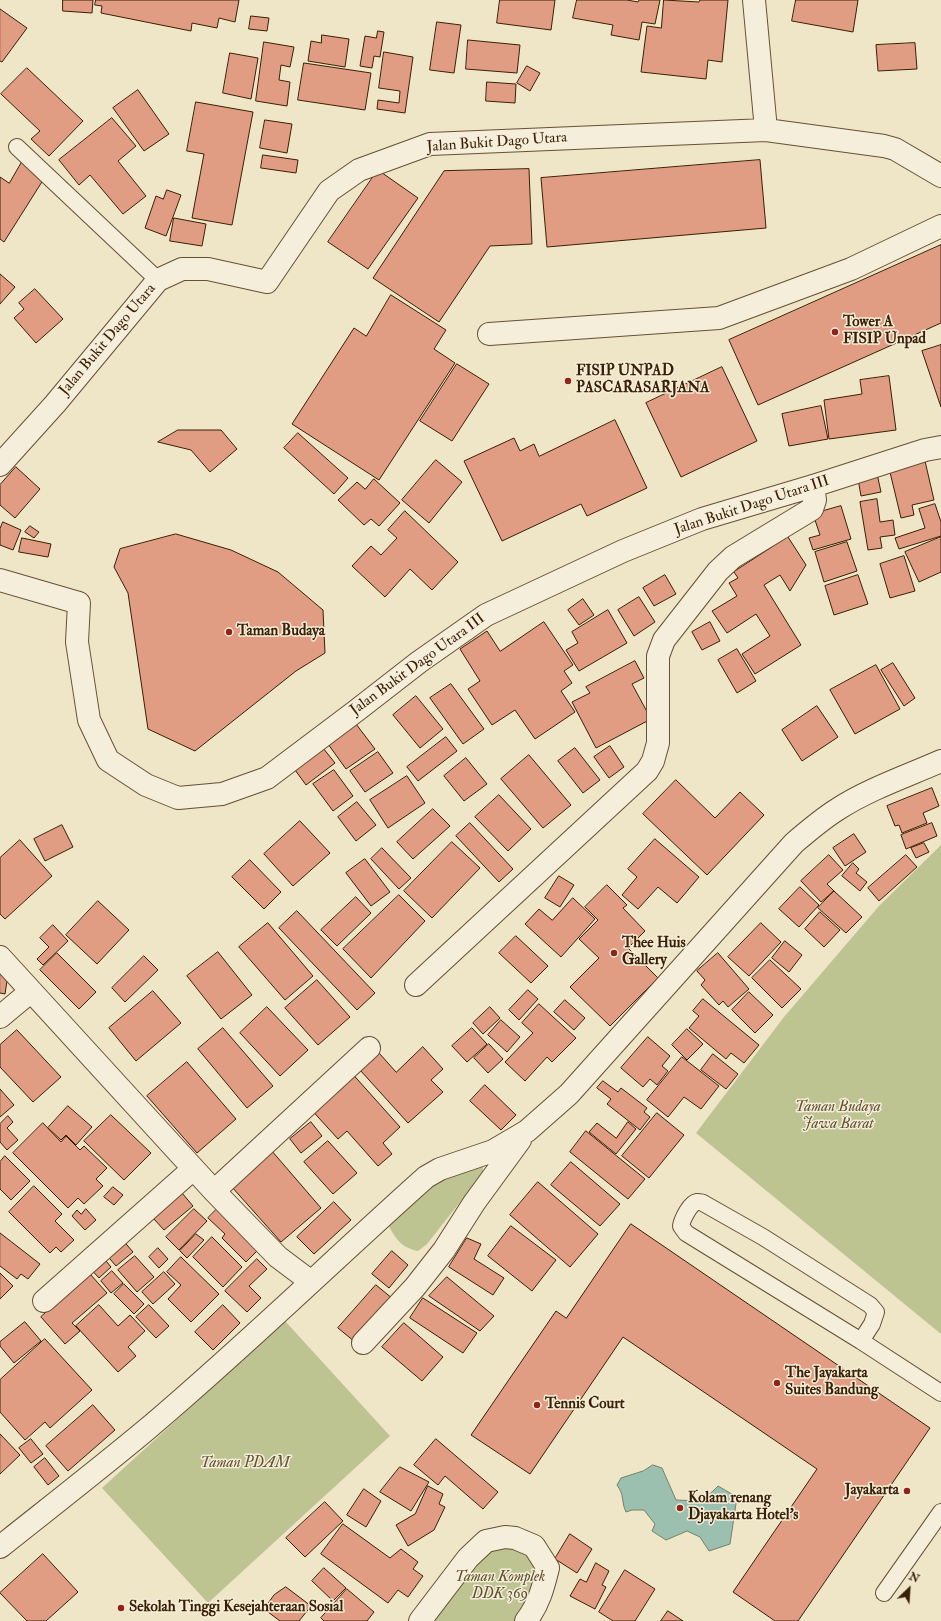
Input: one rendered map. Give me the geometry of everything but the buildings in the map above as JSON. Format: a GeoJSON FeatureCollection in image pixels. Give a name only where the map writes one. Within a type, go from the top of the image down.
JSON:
{"type":"FeatureCollection","features":[{"type":"Feature","properties":{"kind":"street"},"geometry":{"type":"LineString","coordinates":[[754,0],[766,130]]}},
{"type":"Feature","properties":{"kind":"street","name":"Jalan Bukit Dago Utara"},"geometry":{"type":"LineString","coordinates":[[0,465],[55,404],[158,280],[182,270],[208,269],[267,282],[329,192],[359,170],[430,144],[766,130],[884,146],[895,149],[941,176]]}},
{"type":"Feature","properties":{"kind":"street"},"geometry":{"type":"LineString","coordinates":[[489,334],[719,318],[851,269],[941,226]]}},
{"type":"Feature","properties":{"kind":"street","name":"Jalan Bukit Dago Utara III"},"geometry":{"type":"LineString","coordinates":[[0,580],[80,603],[77,642],[89,720],[108,760],[146,785],[178,798],[222,794],[267,778],[419,662],[486,615],[623,551],[702,519],[941,446]]}},
{"type":"Feature","properties":{"kind":"street"},"geometry":{"type":"LineString","coordinates":[[416,985],[648,772],[658,743],[658,656],[664,640],[718,571],[733,557],[812,509],[815,500],[813,486]]}},
{"type":"Feature","properties":{"kind":"street"},"geometry":{"type":"LineString","coordinates":[[0,1547],[147,1429],[282,1310],[310,1281],[426,1177],[440,1169],[493,1152],[527,1131],[568,1094],[794,843],[809,830],[850,802],[941,761]]}},
{"type":"Feature","properties":{"kind":"street"},"geometry":{"type":"LineString","coordinates":[[0,957],[30,992],[214,1191],[278,1257],[310,1281]]}},
{"type":"Feature","properties":{"kind":"street"},"geometry":{"type":"LineString","coordinates":[[0,1017],[30,992]]}},
{"type":"Feature","properties":{"kind":"street"},"geometry":{"type":"LineString","coordinates":[[214,1191],[369,1048]]}},
{"type":"Feature","properties":{"kind":"street"},"geometry":{"type":"LineString","coordinates":[[363,1343],[415,1287],[444,1250],[474,1203],[527,1131]]}},
{"type":"Feature","properties":{"kind":"street"},"geometry":{"type":"LineString","coordinates":[[44,1301],[193,1169]]}},
{"type":"Feature","properties":{"kind":"street"},"geometry":{"type":"LineString","coordinates":[[420,1621],[468,1558],[486,1541],[505,1537],[515,1538],[534,1546],[548,1568],[540,1598],[535,1610],[526,1621]]}},
{"type":"Feature","properties":{"kind":"lane"},"geometry":{"type":"LineString","coordinates":[[18,147],[158,280]]}},
{"type":"Feature","properties":{"kind":"lane"},"geometry":{"type":"LineString","coordinates":[[861,1341],[872,1324],[876,1312],[870,1305],[703,1202],[694,1203],[683,1218],[681,1226],[686,1233],[861,1341],[941,1393]]}},
{"type":"Feature","properties":{"kind":"lane"},"geometry":{"type":"LineString","coordinates":[[884,1592],[941,1512]]}},
{"type":"Feature","properties":{"kind":"green space","name":"Taman Budaya Jawa Barat"},"geometry":{"type":"Polygon","coordinates":[[[941,845],[941,1334],[696,1133],[784,1017],[879,906],[941,845]]]}},
{"type":"Feature","properties":{"kind":"green space"},"geometry":{"type":"Polygon","coordinates":[[[483,1162],[483,1173],[427,1244],[418,1251],[406,1247],[398,1240],[386,1221],[436,1181],[483,1162]]]}},
{"type":"Feature","properties":{"kind":"green space","name":"Taman PDAM"},"geometry":{"type":"Polygon","coordinates":[[[285,1321],[390,1436],[208,1603],[102,1488],[285,1321]]]}},
{"type":"Feature","properties":{"kind":"green space","name":"Taman Komplek DDK 369"},"geometry":{"type":"Polygon","coordinates":[[[517,1547],[536,1565],[533,1599],[517,1621],[431,1621],[469,1572],[490,1549],[517,1547]]]}},
{"type":"Feature","properties":{"kind":"shaded area","name":"Kolam renang Djayakarta Hotel's"},"geometry":{"type":"Polygon","coordinates":[[[653,1465],[662,1468],[676,1500],[695,1500],[704,1498],[718,1486],[737,1497],[730,1544],[709,1551],[700,1537],[687,1531],[666,1540],[652,1531],[655,1524],[644,1510],[632,1510],[626,1512],[621,1492],[617,1485],[621,1478],[643,1471],[653,1465]]]}},
{"type":"Feature","properties":{"kind":"place","name":"Tower A FISIP Unpad"},"geometry":{"type":"Point","coordinates":[835,332]}},
{"type":"Feature","properties":{"kind":"place","name":"FISIP UNPAD PASCARASARJANA"},"geometry":{"type":"Point","coordinates":[568,381]}},
{"type":"Feature","properties":{"kind":"place","name":"Taman Budaya"},"geometry":{"type":"Point","coordinates":[229,632]}},
{"type":"Feature","properties":{"kind":"place","name":"Thee Huis Gallery"},"geometry":{"type":"Point","coordinates":[614,953]}},
{"type":"Feature","properties":{"kind":"place","name":"The Jayakarta Suites Bandung"},"geometry":{"type":"Point","coordinates":[777,1383]}},
{"type":"Feature","properties":{"kind":"place","name":"Tennis Court"},"geometry":{"type":"Point","coordinates":[537,1405]}},
{"type":"Feature","properties":{"kind":"place","name":"Jayakarta"},"geometry":{"type":"Point","coordinates":[907,1491]}},
{"type":"Feature","properties":{"kind":"place","name":"Kolam renang Djayakarta Hotel's"},"geometry":{"type":"Point","coordinates":[680,1508]}},
{"type":"Feature","properties":{"kind":"place","name":"Sekolah Tinggi Kesejahteraan Sosial"},"geometry":{"type":"Point","coordinates":[121,1608]}}]}
